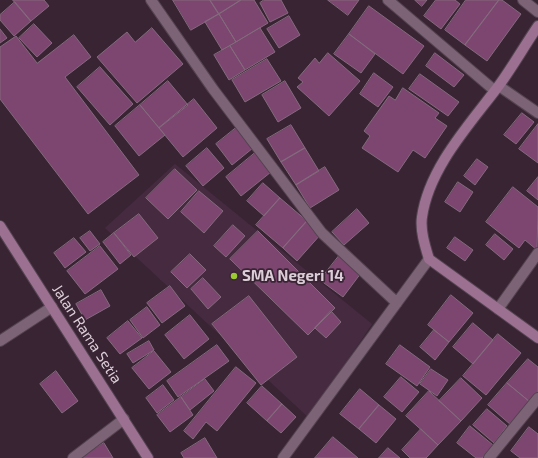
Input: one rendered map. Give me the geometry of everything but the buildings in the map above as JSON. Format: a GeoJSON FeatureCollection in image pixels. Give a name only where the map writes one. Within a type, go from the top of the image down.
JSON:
{"type":"FeatureCollection","features":[{"type":"Feature","properties":{"kind":"street"},"geometry":{"type":"LineString","coordinates":[[151,0],[213,89],[322,233],[397,303]]}},
{"type":"Feature","properties":{"kind":"street"},"geometry":{"type":"LineString","coordinates":[[388,0],[496,88],[538,113]]}},
{"type":"Feature","properties":{"kind":"street"},"geometry":{"type":"LineString","coordinates":[[523,0],[538,12]]}},
{"type":"Feature","properties":{"kind":"street"},"geometry":{"type":"LineString","coordinates":[[538,26],[438,170],[429,190],[422,218],[424,240],[429,259],[538,338]]}},
{"type":"Feature","properties":{"kind":"street","name":"Jalan Rama Setia"},"geometry":{"type":"LineString","coordinates":[[0,226],[148,458]]}},
{"type":"Feature","properties":{"kind":"street"},"geometry":{"type":"LineString","coordinates":[[498,309],[538,252]]}},
{"type":"Feature","properties":{"kind":"street"},"geometry":{"type":"LineString","coordinates":[[283,458],[429,259]]}},
{"type":"Feature","properties":{"kind":"street"},"geometry":{"type":"LineString","coordinates":[[0,341],[52,307]]}},
{"type":"Feature","properties":{"kind":"street"},"geometry":{"type":"LineString","coordinates":[[489,458],[538,398]]}},
{"type":"Feature","properties":{"kind":"street"},"geometry":{"type":"LineString","coordinates":[[73,458],[124,419]]}},
{"type":"Feature","properties":{"kind":"shaded area","name":"SMA Negeri 14"},"geometry":{"type":"Polygon","coordinates":[[[175,164],[372,324],[309,418],[105,228],[175,164]]]}},
{"type":"Feature","properties":{"kind":"place","name":"SMA Negeri 14"},"geometry":{"type":"Point","coordinates":[234,276]}}]}
